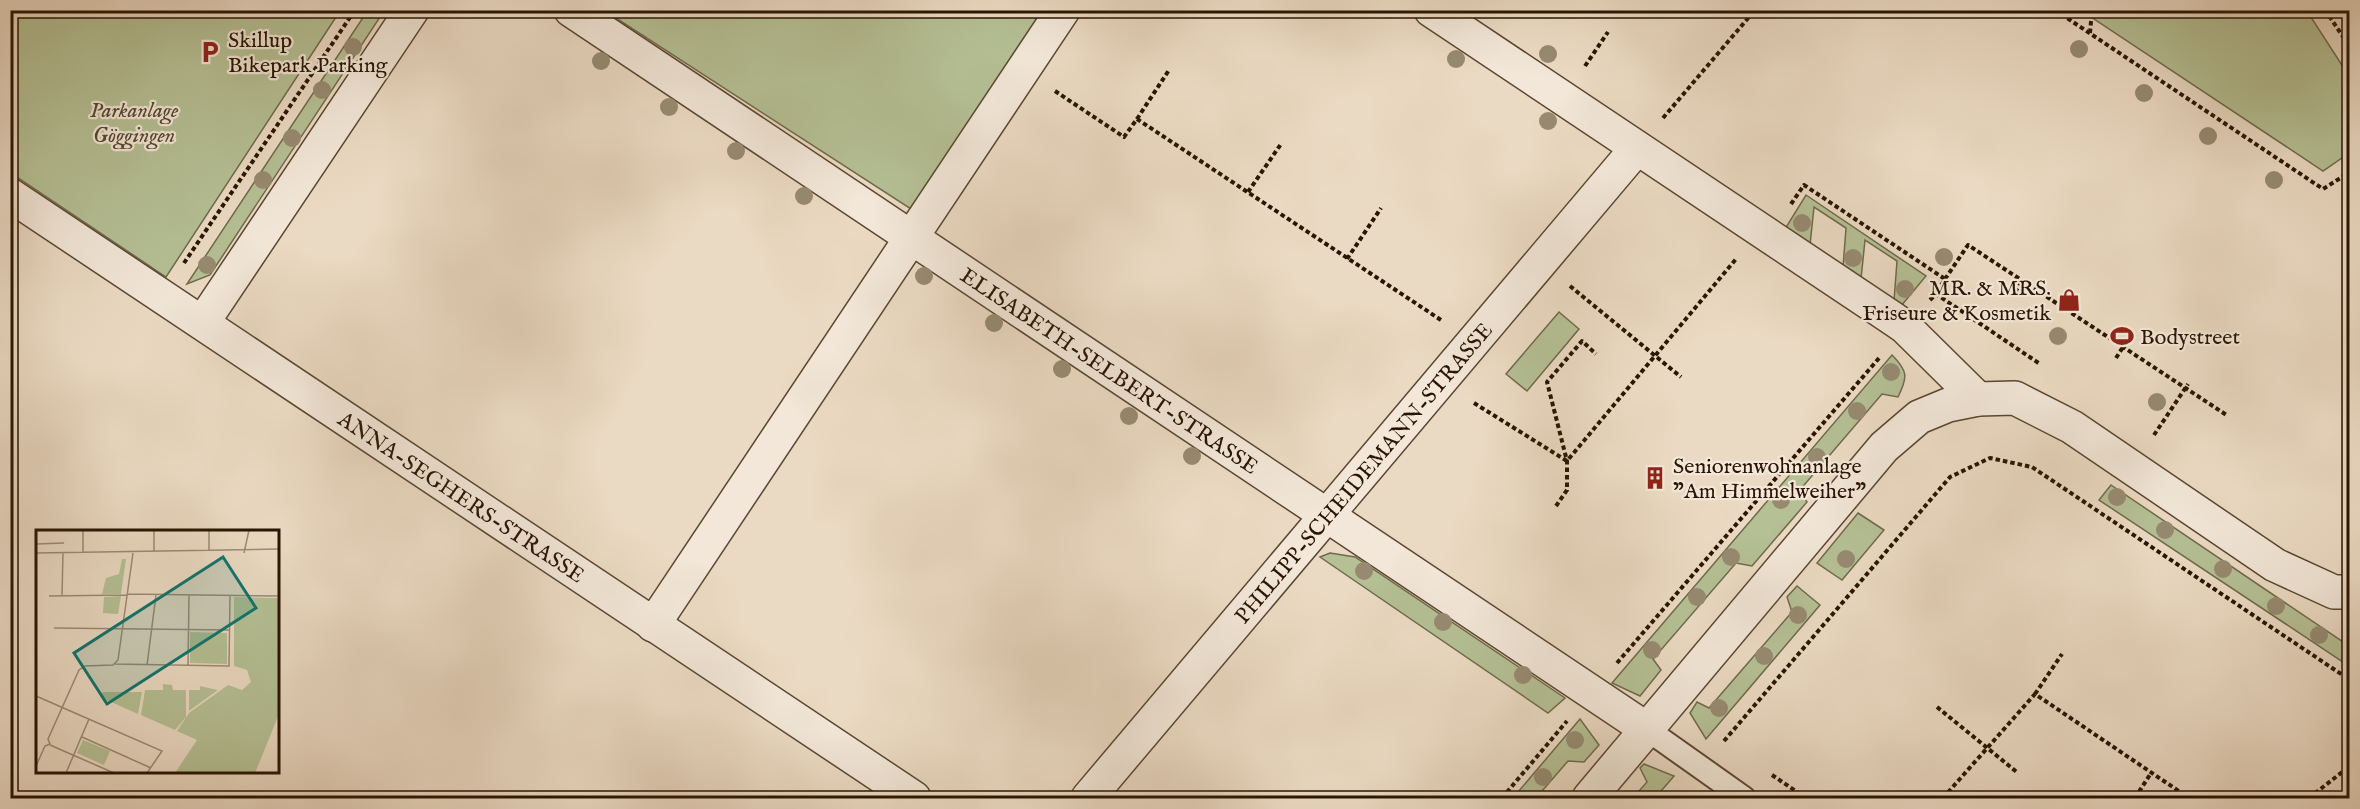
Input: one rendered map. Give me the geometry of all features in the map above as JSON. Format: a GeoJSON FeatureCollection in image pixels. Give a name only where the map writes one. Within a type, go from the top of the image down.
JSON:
{"type":"FeatureCollection","features":[{"type":"Feature","properties":{"kind":"street"},"geometry":{"type":"LineString","coordinates":[[202,322],[412,10]]}},
{"type":"Feature","properties":{"kind":"street","name":"ELISABETH-SELBERT-STRASSE"},"geometry":{"type":"LineString","coordinates":[[571,10],[1648,730]]}},
{"type":"Feature","properties":{"kind":"street"},"geometry":{"type":"LineString","coordinates":[[653,625],[1063,10]]}},
{"type":"Feature","properties":{"kind":"street"},"geometry":{"type":"LineString","coordinates":[[1431,10],[1905,327],[1978,399]]}},
{"type":"Feature","properties":{"kind":"street","name":"PHILIPP-SCHEIDEMANN-STRASSE"},"geometry":{"type":"LineString","coordinates":[[1088,798],[1637,148]]}},
{"type":"Feature","properties":{"kind":"street","name":"ANNA-SEGHERS-STRASSE"},"geometry":{"type":"LineString","coordinates":[[10,195],[914,798]]}},
{"type":"Feature","properties":{"kind":"street"},"geometry":{"type":"LineString","coordinates":[[1589,798],[1884,447],[1919,417],[1948,405],[1978,399],[2015,398],[2051,415],[2082,434],[2275,565],[2334,592],[2349,592]]}},
{"type":"Feature","properties":{"kind":"lane"},"geometry":{"type":"LineString","coordinates":[[1648,730],[1744,798]]}},
{"type":"Feature","properties":{"kind":"path"},"geometry":{"type":"LineString","coordinates":[[162,296],[355,10]]}},
{"type":"Feature","properties":{"kind":"path"},"geometry":{"type":"LineString","coordinates":[[1637,148],[1755,10]]}},
{"type":"Feature","properties":{"kind":"path"},"geometry":{"type":"LineString","coordinates":[[2055,10],[2323,189],[2349,172]]}},
{"type":"Feature","properties":{"kind":"path"},"geometry":{"type":"LineString","coordinates":[[2090,34],[2092,10]]}},
{"type":"Feature","properties":{"kind":"path"},"geometry":{"type":"LineString","coordinates":[[2325,10],[2349,47]]}},
{"type":"Feature","properties":{"kind":"path"},"geometry":{"type":"LineString","coordinates":[[1023,69],[1125,137],[1169,70]]}},
{"type":"Feature","properties":{"kind":"path"},"geometry":{"type":"LineString","coordinates":[[1137,118],[1474,342]]}},
{"type":"Feature","properties":{"kind":"path"},"geometry":{"type":"LineString","coordinates":[[1248,192],[1281,144]]}},
{"type":"Feature","properties":{"kind":"path"},"geometry":{"type":"LineString","coordinates":[[1567,461],[1804,185],[1945,279]]}},
{"type":"Feature","properties":{"kind":"path"},"geometry":{"type":"LineString","coordinates":[[1347,259],[1381,208]]}},
{"type":"Feature","properties":{"kind":"path"},"geometry":{"type":"LineString","coordinates":[[1936,294],[1968,245],[2050,300],[2187,386],[2228,416]]}},
{"type":"Feature","properties":{"kind":"path"},"geometry":{"type":"LineString","coordinates":[[1541,262],[1654,357],[1681,376]]}},
{"type":"Feature","properties":{"kind":"path"},"geometry":{"type":"LineString","coordinates":[[2015,292],[2022,281]]}},
{"type":"Feature","properties":{"kind":"path"},"geometry":{"type":"LineString","coordinates":[[2050,300],[2053,295]]}},
{"type":"Feature","properties":{"kind":"path"},"geometry":{"type":"LineString","coordinates":[[1502,798],[1905,327]]}},
{"type":"Feature","properties":{"kind":"path"},"geometry":{"type":"LineString","coordinates":[[1556,506],[1567,490],[1567,461],[1547,382],[1582,341],[1596,354]]}},
{"type":"Feature","properties":{"kind":"path"},"geometry":{"type":"LineString","coordinates":[[2116,358],[2123,347]]}},
{"type":"Feature","properties":{"kind":"path"},"geometry":{"type":"LineString","coordinates":[[1440,381],[1567,461]]}},
{"type":"Feature","properties":{"kind":"path"},"geometry":{"type":"LineString","coordinates":[[2152,438],[2187,386]]}},
{"type":"Feature","properties":{"kind":"path"},"geometry":{"type":"LineString","coordinates":[[1700,768],[1950,477],[1990,458],[2032,467],[2349,680]]}},
{"type":"Feature","properties":{"kind":"path"},"geometry":{"type":"LineString","coordinates":[[1943,798],[2035,694],[2062,654]]}},
{"type":"Feature","properties":{"kind":"path"},"geometry":{"type":"LineString","coordinates":[[2035,694],[2189,798]]}},
{"type":"Feature","properties":{"kind":"path"},"geometry":{"type":"LineString","coordinates":[[1937,707],[2018,773]]}},
{"type":"Feature","properties":{"kind":"path"},"geometry":{"type":"LineString","coordinates":[[2309,798],[2349,766]]}},
{"type":"Feature","properties":{"kind":"path"},"geometry":{"type":"LineString","coordinates":[[2135,798],[2151,774]]}},
{"type":"Feature","properties":{"kind":"green space"},"geometry":{"type":"Polygon","coordinates":[[[368,10],[384,11],[210,275],[187,284],[368,10]]]}},
{"type":"Feature","properties":{"kind":"green space","name":"Parkanlage Göggingen"},"geometry":{"type":"Polygon","coordinates":[[[10,11],[340,11],[166,277],[11,173],[10,11]]]}},
{"type":"Feature","properties":{"kind":"green space"},"geometry":{"type":"Polygon","coordinates":[[[605,11],[1042,11],[911,209],[605,11]]]}},
{"type":"Feature","properties":{"kind":"green space"},"geometry":{"type":"Polygon","coordinates":[[[2082,11],[2307,11],[2349,76],[2349,153],[2323,171],[2082,11]]]}},
{"type":"Feature","properties":{"kind":"green space"},"geometry":{"type":"Polygon","coordinates":[[[1806,195],[1926,276],[1901,306],[1894,301],[1897,261],[1865,240],[1861,279],[1843,267],[1846,228],[1814,207],[1810,245],[1785,229],[1806,195]]]}},
{"type":"Feature","properties":{"kind":"green space"},"geometry":{"type":"Polygon","coordinates":[[[1559,312],[1579,329],[1527,391],[1506,374],[1559,312]]]}},
{"type":"Feature","properties":{"kind":"green space"},"geometry":{"type":"Polygon","coordinates":[[[1892,355],[1905,374],[1904,384],[1898,397],[1882,394],[1799,491],[1807,502],[1752,566],[1736,563],[1653,659],[1661,670],[1640,696],[1612,683],[1892,355]]]}},
{"type":"Feature","properties":{"kind":"green space"},"geometry":{"type":"Polygon","coordinates":[[[2111,485],[2349,646],[2349,666],[2099,500],[2111,485]]]}},
{"type":"Feature","properties":{"kind":"green space"},"geometry":{"type":"Polygon","coordinates":[[[1858,513],[1884,530],[1842,580],[1817,563],[1858,513]]]}},
{"type":"Feature","properties":{"kind":"green space"},"geometry":{"type":"Polygon","coordinates":[[[1330,553],[1355,557],[1565,698],[1548,713],[1320,557],[1330,553]]]}},
{"type":"Feature","properties":{"kind":"green space"},"geometry":{"type":"Polygon","coordinates":[[[1797,586],[1820,605],[1706,739],[1690,713],[1697,702],[1709,708],[1792,612],[1787,597],[1797,586]]]}},
{"type":"Feature","properties":{"kind":"green space"},"geometry":{"type":"Polygon","coordinates":[[[1580,719],[1599,745],[1584,762],[1568,761],[1536,798],[1513,798],[1580,719]]]}},
{"type":"Feature","properties":{"kind":"green space"},"geometry":{"type":"Polygon","coordinates":[[[1644,764],[1674,776],[1655,798],[1633,798],[1647,782],[1640,768],[1644,764]]]}},
{"type":"Feature","properties":{"kind":"place","name":"Skillup Bikepark Parking"},"geometry":{"type":"Point","coordinates":[210,52]}},
{"type":"Feature","properties":{"kind":"place","name":"MR. & MRS. Friseure & Kosmetik"},"geometry":{"type":"Point","coordinates":[2069,300]}},
{"type":"Feature","properties":{"kind":"place","name":"Bodystreet"},"geometry":{"type":"Point","coordinates":[2122,336]}},
{"type":"Feature","properties":{"kind":"place","name":"Seniorenwohnanlage \"Am Himmelweiher\""},"geometry":{"type":"Point","coordinates":[1655,478]}}]}
